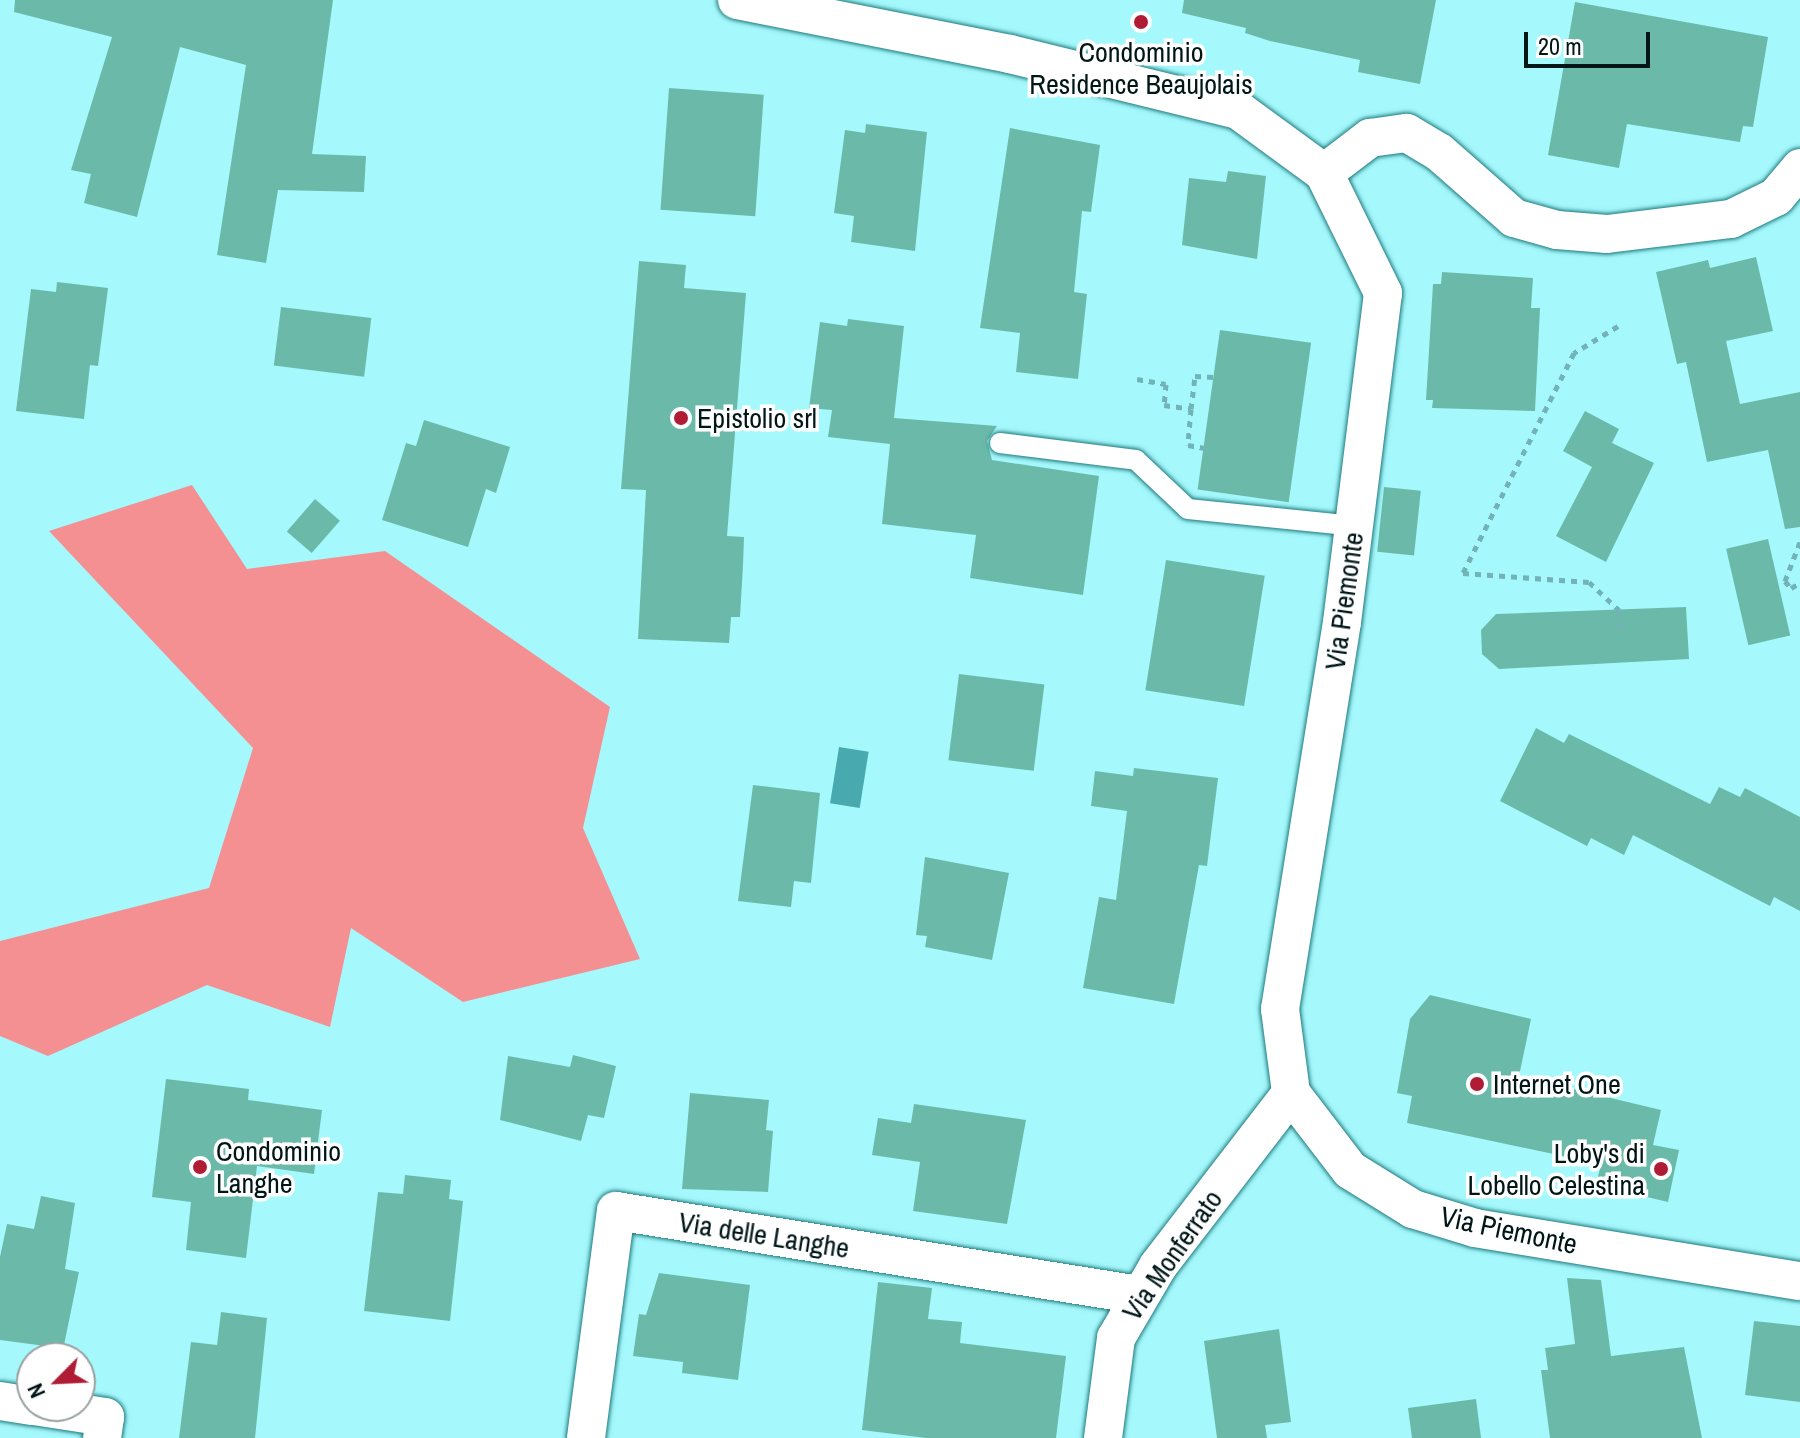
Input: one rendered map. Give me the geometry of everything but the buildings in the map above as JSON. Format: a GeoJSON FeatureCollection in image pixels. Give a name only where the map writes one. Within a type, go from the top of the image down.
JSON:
{"type":"FeatureCollection","features":[{"type":"Feature","properties":{"kind":"street","name":"Via Piemonte"},"geometry":{"type":"LineString","coordinates":[[737,0],[1010,54],[1238,110],[1324,173],[1383,293],[1354,526],[1280,1009],[1291,1093],[1350,1170],[1413,1209],[1475,1228],[1800,1281]]}},
{"type":"Feature","properties":{"kind":"street"},"geometry":{"type":"LineString","coordinates":[[1324,173],[1370,138],[1407,133],[1439,152],[1514,218],[1557,230],[1607,234],[1731,219],[1776,197],[1800,168]]}},
{"type":"Feature","properties":{"kind":"street","name":"Via Monferrato"},"geometry":{"type":"LineString","coordinates":[[1103,1438],[1116,1338],[1139,1295],[1291,1093]]}},
{"type":"Feature","properties":{"kind":"street","name":"Via delle Langhe"},"geometry":{"type":"LineString","coordinates":[[586,1438],[616,1211],[1139,1295]]}},
{"type":"Feature","properties":{"kind":"street"},"geometry":{"type":"LineString","coordinates":[[96,1416],[105,1417],[102,1438]]}},
{"type":"Feature","properties":{"kind":"lane"},"geometry":{"type":"LineString","coordinates":[[1000,443],[1136,460],[1188,509],[1354,526]]}},
{"type":"Feature","properties":{"kind":"path"},"geometry":{"type":"LineString","coordinates":[[1618,326],[1574,353],[1463,573],[1589,582],[1619,610],[1620,633]]}},
{"type":"Feature","properties":{"kind":"path"},"geometry":{"type":"LineString","coordinates":[[1205,448],[1188,445],[1195,376],[1214,377]]}},
{"type":"Feature","properties":{"kind":"path"},"geometry":{"type":"LineString","coordinates":[[1137,379],[1166,384],[1164,405],[1191,409]]}},
{"type":"Feature","properties":{"kind":"path"},"geometry":{"type":"LineString","coordinates":[[1800,542],[1785,581],[1791,588],[1800,583]]}},
{"type":"Feature","properties":{"kind":"shaded area"},"geometry":{"type":"Polygon","coordinates":[[[192,485],[247,569],[385,551],[610,707],[583,828],[640,959],[463,1002],[351,928],[330,1027],[207,985],[48,1056],[0,1036],[0,941],[209,888],[253,748],[49,531],[192,485]]]}},
{"type":"Feature","properties":{"kind":"water"},"geometry":{"type":"Polygon","coordinates":[[[839,747],[869,752],[860,808],[830,803],[839,747]]]}},
{"type":"Feature","properties":{"kind":"place","name":"Condominio Residence Beaujolais"},"geometry":{"type":"Point","coordinates":[1141,22]}},
{"type":"Feature","properties":{"kind":"place","name":"Epistolio srl"},"geometry":{"type":"Point","coordinates":[681,418]}},
{"type":"Feature","properties":{"kind":"place","name":"Internet One"},"geometry":{"type":"Point","coordinates":[1477,1084]}},
{"type":"Feature","properties":{"kind":"place","name":"Condominio Langhe"},"geometry":{"type":"Point","coordinates":[200,1167]}},
{"type":"Feature","properties":{"kind":"place","name":"Loby's di Lobello Celestina"},"geometry":{"type":"Point","coordinates":[1661,1169]}}]}
